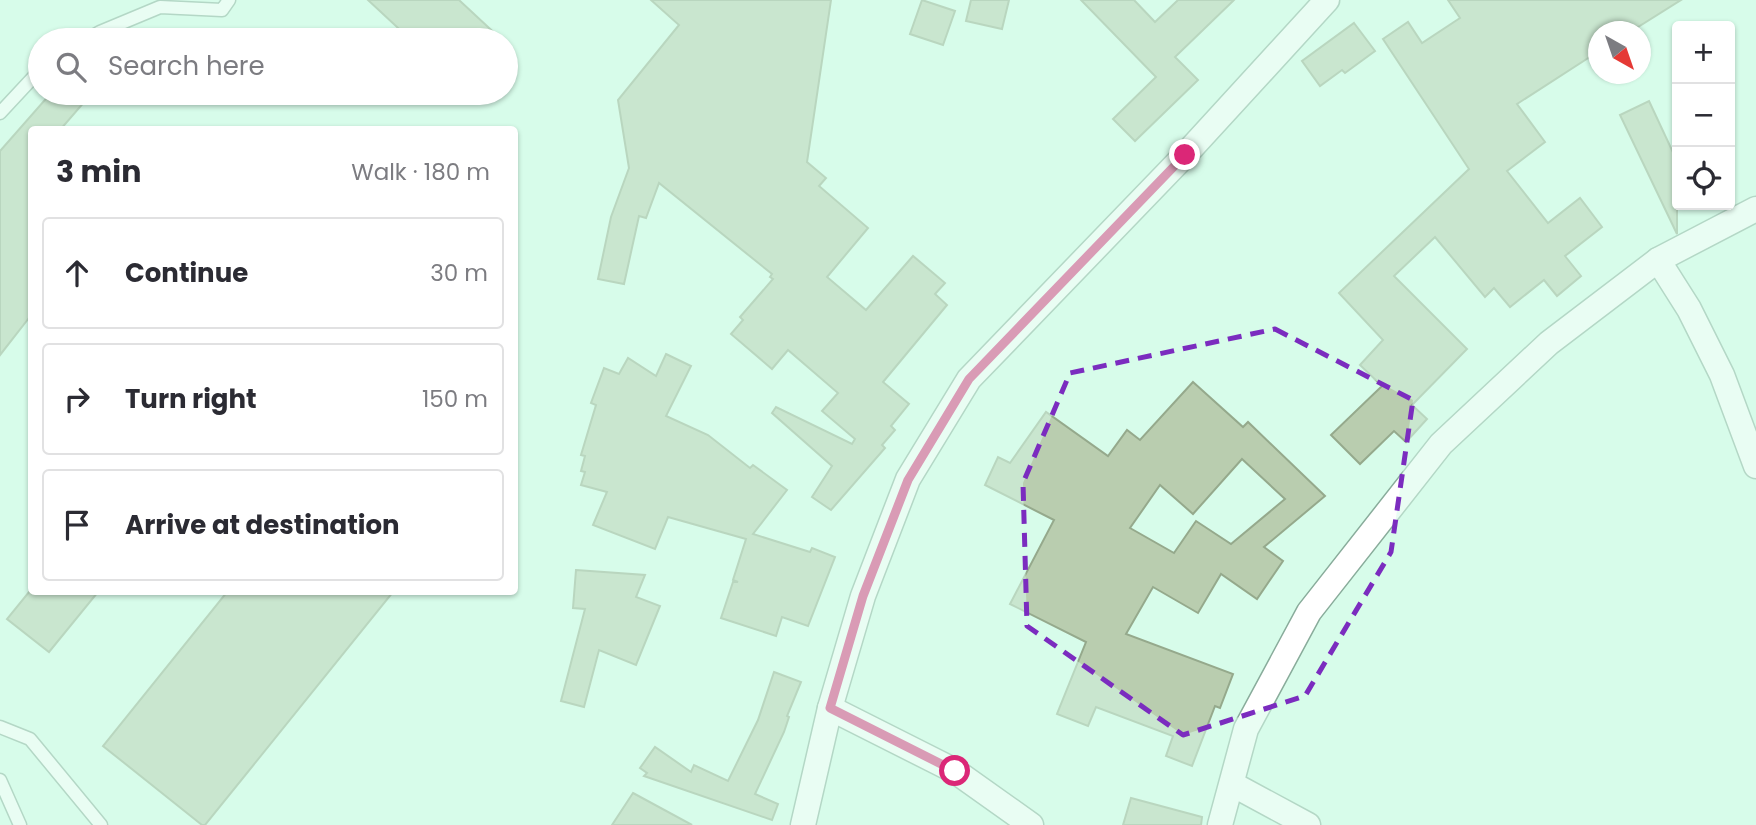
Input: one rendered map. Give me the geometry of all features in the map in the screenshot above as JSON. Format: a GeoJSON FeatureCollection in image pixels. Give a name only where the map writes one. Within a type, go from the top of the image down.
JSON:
{"type":"FeatureCollection","features":[{"type":"Feature","properties":{"kind":"street"},"geometry":{"type":"LineString","coordinates":[[803,825],[830,708],[863,596],[908,480],[969,379],[1185,155],[1327,0]]}},
{"type":"Feature","properties":{"kind":"street"},"geometry":{"type":"LineString","coordinates":[[1220,825],[1247,729],[1309,612],[1441,444],[1549,343],[1658,260],[1756,209]]}},
{"type":"Feature","properties":{"kind":"street"},"geometry":{"type":"LineString","coordinates":[[1658,260],[1689,309],[1722,375],[1756,467]]}},
{"type":"Feature","properties":{"kind":"street"},"geometry":{"type":"LineString","coordinates":[[830,708],[955,771],[1031,825]]}},
{"type":"Feature","properties":{"kind":"street"},"geometry":{"type":"LineString","coordinates":[[1232,784],[1308,825]]}},
{"type":"Feature","properties":{"kind":"lane"},"geometry":{"type":"LineString","coordinates":[[110,28],[160,7],[222,10],[229,0]]}},
{"type":"Feature","properties":{"kind":"lane"},"geometry":{"type":"LineString","coordinates":[[0,114],[28,83]]}},
{"type":"Feature","properties":{"kind":"lane"},"geometry":{"type":"LineString","coordinates":[[0,727],[30,739],[101,825]]}},
{"type":"Feature","properties":{"kind":"lane"},"geometry":{"type":"LineString","coordinates":[[0,780],[20,825]]}},
{"type":"Feature","properties":{"kind":"highlighted area"},"geometry":{"type":"Polygon","coordinates":[[[1275,329],[1413,400],[1391,552],[1305,696],[1183,735],[1027,626],[1023,483],[1070,373],[1275,329]]]}},
{"type":"Feature","properties":{"kind":"building"},"geometry":{"type":"Polygon","coordinates":[[[368,0],[459,0],[489,28],[398,28],[368,0]]]}},
{"type":"Feature","properties":{"kind":"building"},"geometry":{"type":"Polygon","coordinates":[[[651,0],[831,0],[807,162],[826,178],[819,186],[868,228],[827,277],[866,310],[913,256],[945,283],[935,294],[947,305],[883,382],[909,404],[891,426],[895,430],[882,445],[885,448],[831,510],[812,497],[832,466],[772,413],[776,407],[852,444],[855,439],[822,411],[838,393],[788,350],[772,369],[731,334],[743,320],[740,317],[773,279],[770,277],[772,274],[659,183],[646,218],[639,216],[624,284],[598,279],[611,217],[629,168],[618,100],[679,25],[651,0]]]}},
{"type":"Feature","properties":{"kind":"building"},"geometry":{"type":"Polygon","coordinates":[[[922,0],[955,11],[943,45],[910,34],[922,0]]]}},
{"type":"Feature","properties":{"kind":"building"},"geometry":{"type":"Polygon","coordinates":[[[971,0],[1009,0],[1002,29],[966,21],[971,0]]]}},
{"type":"Feature","properties":{"kind":"building"},"geometry":{"type":"Polygon","coordinates":[[[1081,0],[1134,0],[1155,22],[1178,0],[1234,0],[1175,57],[1198,80],[1135,141],[1113,119],[1156,77],[1081,0]]]}},
{"type":"Feature","properties":{"kind":"building"},"geometry":{"type":"Polygon","coordinates":[[[1448,0],[1681,0],[1648,21],[1588,21],[1588,58],[1517,104],[1545,142],[1507,171],[1548,223],[1580,198],[1602,227],[1565,256],[1581,276],[1557,296],[1544,280],[1510,307],[1494,288],[1485,297],[1435,237],[1394,276],[1467,349],[1412,405],[1427,419],[1406,442],[1394,431],[1360,464],[1331,435],[1382,386],[1360,365],[1383,340],[1339,293],[1469,169],[1383,39],[1408,22],[1422,43],[1460,18],[1448,0]]]}},
{"type":"Feature","properties":{"kind":"building"},"geometry":{"type":"Polygon","coordinates":[[[1354,23],[1375,51],[1345,73],[1342,70],[1320,86],[1302,61],[1354,23]]]}},
{"type":"Feature","properties":{"kind":"building"},"geometry":{"type":"Polygon","coordinates":[[[1649,101],[1672,150],[1672,210],[1677,210],[1677,234],[1620,115],[1649,101]]]}},
{"type":"Feature","properties":{"kind":"building"},"geometry":{"type":"Polygon","coordinates":[[[40,105],[82,105],[63,126],[28,126],[28,319],[0,355],[0,151],[40,105]]]}},
{"type":"Feature","properties":{"kind":"building"},"geometry":{"type":"Polygon","coordinates":[[[666,354],[691,366],[666,416],[708,435],[750,468],[753,465],[787,490],[753,534],[810,552],[812,548],[835,557],[808,626],[782,617],[776,636],[721,618],[733,582],[738,582],[733,580],[746,539],[668,517],[655,549],[593,525],[607,492],[581,485],[585,472],[581,471],[585,456],[581,455],[596,405],[591,403],[604,368],[619,374],[628,358],[656,376],[666,354]]]}},
{"type":"Feature","properties":{"kind":"building"},"geometry":{"type":"Polygon","coordinates":[[[1193,382],[1243,427],[1248,422],[1325,496],[1264,547],[1283,561],[1257,599],[1221,574],[1198,613],[1153,587],[1126,634],[1233,674],[1220,708],[1215,706],[1192,766],[1166,756],[1173,736],[1096,707],[1088,726],[1057,714],[1086,642],[1010,604],[1054,520],[985,485],[998,457],[1010,463],[1046,412],[1108,456],[1127,430],[1140,440],[1193,382]],[[1242,459],[1193,514],[1160,485],[1130,528],[1174,553],[1196,521],[1231,544],[1285,499],[1242,459]]]}},
{"type":"Feature","properties":{"kind":"building"},"geometry":{"type":"Polygon","coordinates":[[[576,570],[645,575],[636,597],[660,606],[636,665],[599,650],[584,707],[561,701],[585,609],[573,608],[576,570]]]}},
{"type":"Feature","properties":{"kind":"building"},"geometry":{"type":"Polygon","coordinates":[[[28,593],[96,595],[49,652],[7,619],[28,593]]]}},
{"type":"Feature","properties":{"kind":"building"},"geometry":{"type":"Polygon","coordinates":[[[225,595],[391,595],[205,825],[103,746],[225,595]]]}},
{"type":"Feature","properties":{"kind":"building"},"geometry":{"type":"Polygon","coordinates":[[[774,672],[801,682],[787,716],[789,717],[784,732],[755,794],[778,804],[772,820],[644,776],[647,773],[640,768],[655,747],[691,772],[694,765],[728,781],[758,720],[774,672]]]}},
{"type":"Feature","properties":{"kind":"building"},"geometry":{"type":"Polygon","coordinates":[[[633,793],[692,825],[612,825],[633,793]]]}},
{"type":"Feature","properties":{"kind":"building"},"geometry":{"type":"Polygon","coordinates":[[[1131,798],[1202,817],[1201,825],[1123,825],[1131,798]]]}},
{"type":"Feature","properties":{"kind":"route"},"geometry":{"type":"LineString","coordinates":[[955,771],[830,708],[863,596],[908,480],[969,379],[1185,155]]}}]}
